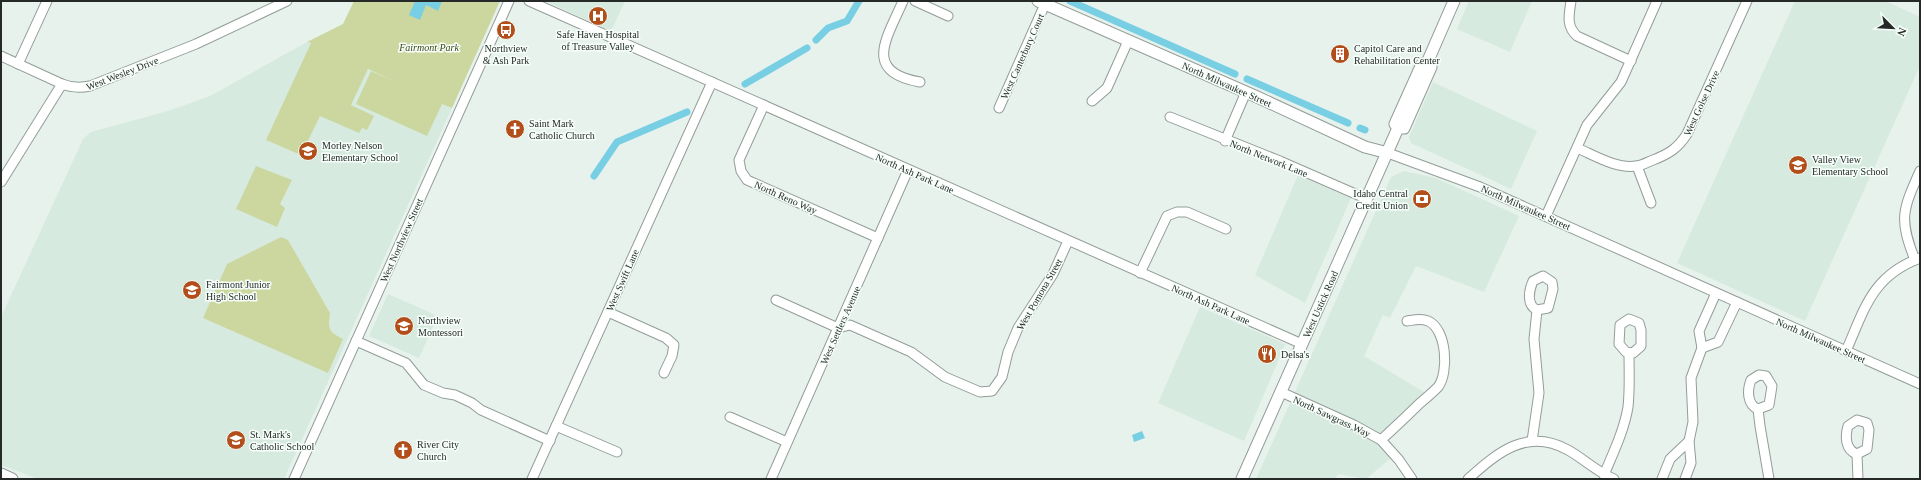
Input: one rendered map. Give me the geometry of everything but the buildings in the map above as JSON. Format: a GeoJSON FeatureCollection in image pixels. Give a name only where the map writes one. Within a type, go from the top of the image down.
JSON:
{"type":"FeatureCollection","features":[{"type":"Feature","properties":{"kind":"main road","name":"West Ustick Road"},"geometry":{"type":"LineString","coordinates":[[1242,479],[1388,152],[1398,128],[1395,124],[1422,64],[1427,63],[1454,1]]}},
{"type":"Feature","properties":{"kind":"main road","name":"North Milwaukee Street"},"geometry":{"type":"LineString","coordinates":[[1041,3],[1246,92],[1365,147],[1388,152]]}},
{"type":"Feature","properties":{"kind":"main road"},"geometry":{"type":"LineString","coordinates":[[1,474],[12,479]]}},
{"type":"Feature","properties":{"kind":"street"},"geometry":{"type":"LineString","coordinates":[[18,64],[47,1]]}},
{"type":"Feature","properties":{"kind":"street","name":"West Wesley Drive"},"geometry":{"type":"LineString","coordinates":[[1,56],[62,84],[70,87],[81,88],[90,86],[196,44],[287,1]]}},
{"type":"Feature","properties":{"kind":"street","name":"West Northview Street"},"geometry":{"type":"LineString","coordinates":[[294,479],[509,1]]}},
{"type":"Feature","properties":{"kind":"street","name":"North Ash Park Lane"},"geometry":{"type":"LineString","coordinates":[[529,1],[1302,344]]}},
{"type":"Feature","properties":{"kind":"street"},"geometry":{"type":"LineString","coordinates":[[903,1],[885,42],[884,58],[889,70],[896,76],[920,82]]}},
{"type":"Feature","properties":{"kind":"street"},"geometry":{"type":"LineString","coordinates":[[915,1],[948,16]]}},
{"type":"Feature","properties":{"kind":"street"},"geometry":{"type":"LineString","coordinates":[[1571,1],[1568,23],[1571,31],[1577,36],[1631,61]]}},
{"type":"Feature","properties":{"kind":"street"},"geometry":{"type":"LineString","coordinates":[[1546,216],[1586,125],[1594,113],[1614,94],[1621,82],[1657,1]]}},
{"type":"Feature","properties":{"kind":"street","name":"West Golse Drive"},"geometry":{"type":"LineString","coordinates":[[1577,148],[1618,165],[1637,166],[1665,156],[1678,147],[1687,134],[1746,1]]}},
{"type":"Feature","properties":{"kind":"street","name":"West Canterbury Court"},"geometry":{"type":"LineString","coordinates":[[999,108],[1041,3]]}},
{"type":"Feature","properties":{"kind":"street"},"geometry":{"type":"LineString","coordinates":[[1092,101],[1107,88],[1128,41]]}},
{"type":"Feature","properties":{"kind":"street","name":"West Swift Lane"},"geometry":{"type":"LineString","coordinates":[[532,479],[712,82]]}},
{"type":"Feature","properties":{"kind":"street"},"geometry":{"type":"LineString","coordinates":[[1,182],[62,84]]}},
{"type":"Feature","properties":{"kind":"street"},"geometry":{"type":"LineString","coordinates":[[1225,141],[1246,92]]}},
{"type":"Feature","properties":{"kind":"street","name":"North Reno Way"},"geometry":{"type":"LineString","coordinates":[[764,105],[739,160],[741,171],[747,180],[878,238]]}},
{"type":"Feature","properties":{"kind":"street","name":"North Network Lane"},"geometry":{"type":"LineString","coordinates":[[1170,117],[1225,141],[1280,161],[1367,200]]}},
{"type":"Feature","properties":{"kind":"street","name":"North Milwaukee Street"},"geometry":{"type":"LineString","coordinates":[[1388,152],[1458,178],[1546,216],[1920,384]]}},
{"type":"Feature","properties":{"kind":"street"},"geometry":{"type":"LineString","coordinates":[[1637,166],[1651,203]]}},
{"type":"Feature","properties":{"kind":"street","name":"West Settlers Avenue"},"geometry":{"type":"LineString","coordinates":[[771,479],[908,170]]}},
{"type":"Feature","properties":{"kind":"street"},"geometry":{"type":"LineString","coordinates":[[1846,350],[1872,293],[1890,273],[1917,259],[1905,236],[1904,220],[1906,202],[1920,172]]}},
{"type":"Feature","properties":{"kind":"street"},"geometry":{"type":"LineString","coordinates":[[1140,273],[1167,216],[1177,212],[1187,212],[1226,229]]}},
{"type":"Feature","properties":{"kind":"street","name":"West Pomona Street"},"geometry":{"type":"LineString","coordinates":[[838,328],[850,324],[911,352],[945,377],[980,392],[992,391],[1002,377],[1008,352],[1018,328],[1053,274],[1068,241]]}},
{"type":"Feature","properties":{"kind":"street"},"geometry":{"type":"LineString","coordinates":[[1685,479],[1691,463],[1689,440],[1693,422],[1691,378],[1702,348],[1698,331],[1716,293]]}},
{"type":"Feature","properties":{"kind":"street"},"geometry":{"type":"LineString","coordinates":[[776,300],[838,328]]}},
{"type":"Feature","properties":{"kind":"street"},"geometry":{"type":"LineString","coordinates":[[1702,348],[1718,342],[1737,302]]}},
{"type":"Feature","properties":{"kind":"street"},"geometry":{"type":"LineString","coordinates":[[1532,442],[1539,389],[1534,338],[1537,310]]}},
{"type":"Feature","properties":{"kind":"street"},"geometry":{"type":"LineString","coordinates":[[608,312],[666,338],[674,345],[672,356],[664,373]]}},
{"type":"Feature","properties":{"kind":"street"},"geometry":{"type":"LineString","coordinates":[[1381,440],[1438,387],[1444,372],[1443,342],[1441,334],[1436,326],[1421,319],[1406,321]]}},
{"type":"Feature","properties":{"kind":"street"},"geometry":{"type":"LineString","coordinates":[[356,341],[406,363],[424,385],[443,393],[455,395],[472,403],[481,410],[550,441]]}},
{"type":"Feature","properties":{"kind":"street"},"geometry":{"type":"LineString","coordinates":[[1604,475],[1627,414],[1630,389],[1629,353]]}},
{"type":"Feature","properties":{"kind":"street","name":"North Sawgrass Way"},"geometry":{"type":"LineString","coordinates":[[1280,392],[1354,425],[1381,440],[1399,460],[1412,479]]}},
{"type":"Feature","properties":{"kind":"street"},"geometry":{"type":"LineString","coordinates":[[1758,409],[1769,479]]}},
{"type":"Feature","properties":{"kind":"street"},"geometry":{"type":"LineString","coordinates":[[730,417],[787,442]]}},
{"type":"Feature","properties":{"kind":"street"},"geometry":{"type":"LineString","coordinates":[[556,426],[617,452]]}},
{"type":"Feature","properties":{"kind":"street"},"geometry":{"type":"LineString","coordinates":[[1662,479],[1670,459],[1689,440]]}},
{"type":"Feature","properties":{"kind":"street"},"geometry":{"type":"LineString","coordinates":[[1468,479],[1500,452],[1521,443],[1532,442],[1556,445],[1567,449],[1604,475],[1614,479]]}},
{"type":"Feature","properties":{"kind":"street"},"geometry":{"type":"LineString","coordinates":[[1857,454],[1858,479]]}},
{"type":"Feature","properties":{"kind":"shaded area","name":"Safe Haven Hospital of Treasure Valley"},"geometry":{"type":"Polygon","coordinates":[[[545,1],[625,1],[611,31],[545,1]]]}},
{"type":"Feature","properties":{"kind":"shaded area"},"geometry":{"type":"Polygon","coordinates":[[[1469,1],[1532,1],[1510,52],[1457,29],[1469,1]]]}},
{"type":"Feature","properties":{"kind":"shaded area","name":"Valley View Elementary School"},"geometry":{"type":"Polygon","coordinates":[[[1795,1],[1885,1],[1920,17],[1920,66],[1805,321],[1677,263],[1795,1]]]}},
{"type":"Feature","properties":{"kind":"shaded area","name":"Fairmont Junior High School"},"geometry":{"type":"Polygon","coordinates":[[[307,42],[452,108],[284,479],[38,479],[1,465],[1,317],[83,139],[91,132],[168,111],[210,96],[307,42]]]}},
{"type":"Feature","properties":{"kind":"shaded area"},"geometry":{"type":"Polygon","coordinates":[[[1433,82],[1537,131],[1511,189],[1411,143],[1409,137],[1433,82]]]}},
{"type":"Feature","properties":{"kind":"shaded area"},"geometry":{"type":"Polygon","coordinates":[[[1404,171],[1436,178],[1519,216],[1484,292],[1416,266],[1390,318],[1383,315],[1364,356],[1424,392],[1373,440],[1392,457],[1366,479],[1338,474],[1335,479],[1256,479],[1391,177],[1404,171]]]}},
{"type":"Feature","properties":{"kind":"shaded area"},"geometry":{"type":"Polygon","coordinates":[[[1298,175],[1351,198],[1305,303],[1255,275],[1298,175]]]}},
{"type":"Feature","properties":{"kind":"shaded area","name":"Northview Montessori"},"geometry":{"type":"Polygon","coordinates":[[[388,294],[438,316],[419,358],[369,336],[388,294]]]}},
{"type":"Feature","properties":{"kind":"shaded area"},"geometry":{"type":"Polygon","coordinates":[[[1200,307],[1285,345],[1244,441],[1158,403],[1200,307]]]}},
{"type":"Feature","properties":{"kind":"green space","name":"Fairmont Park"},"geometry":{"type":"Polygon","coordinates":[[[354,1],[500,1],[452,108],[442,104],[427,136],[356,104],[371,71],[394,81],[368,69],[351,105],[374,116],[367,130],[362,128],[359,133],[320,116],[301,155],[266,140],[311,43],[307,42],[343,24],[354,1]]]}},
{"type":"Feature","properties":{"kind":"green space"},"geometry":{"type":"Polygon","coordinates":[[[256,166],[292,180],[280,204],[285,208],[277,227],[236,209],[256,166]]]}},
{"type":"Feature","properties":{"kind":"green space"},"geometry":{"type":"Polygon","coordinates":[[[281,237],[288,240],[330,313],[330,329],[334,334],[343,339],[328,373],[203,318],[227,264],[281,237]]]}},
{"type":"Feature","properties":{"kind":"water"},"geometry":{"type":"Polygon","coordinates":[[[415,1],[442,1],[438,11],[426,5],[420,20],[409,15],[415,1]]]}},
{"type":"Feature","properties":{"kind":"water"},"geometry":{"type":"Polygon","coordinates":[[[1142,431],[1145,438],[1134,442],[1132,435],[1142,431]]]}},
{"type":"Feature","properties":{"kind":"waterway"},"geometry":{"type":"LineString","coordinates":[[816,40],[828,28],[847,21],[859,1]]}},
{"type":"Feature","properties":{"kind":"waterway"},"geometry":{"type":"LineString","coordinates":[[1070,1],[1235,74]]}},
{"type":"Feature","properties":{"kind":"waterway"},"geometry":{"type":"LineString","coordinates":[[745,84],[807,48]]}},
{"type":"Feature","properties":{"kind":"waterway"},"geometry":{"type":"LineString","coordinates":[[1247,79],[1348,123]]}},
{"type":"Feature","properties":{"kind":"waterway"},"geometry":{"type":"LineString","coordinates":[[594,176],[617,142],[687,112]]}},
{"type":"Feature","properties":{"kind":"waterway"},"geometry":{"type":"LineString","coordinates":[[1360,128],[1365,130]]}},
{"type":"Feature","properties":{"kind":"place","name":"Safe Haven Hospital of Treasure Valley"},"geometry":{"type":"Point","coordinates":[598,16]}},
{"type":"Feature","properties":{"kind":"place","name":"Northview & Ash Park"},"geometry":{"type":"Point","coordinates":[506,30]}},
{"type":"Feature","properties":{"kind":"place","name":"Capitol Care and Rehabilitation Center"},"geometry":{"type":"Point","coordinates":[1340,54]}},
{"type":"Feature","properties":{"kind":"place","name":"Saint Mark Catholic Church"},"geometry":{"type":"Point","coordinates":[515,129]}},
{"type":"Feature","properties":{"kind":"place","name":"Morley Nelson Elementary School"},"geometry":{"type":"Point","coordinates":[308,151]}},
{"type":"Feature","properties":{"kind":"place","name":"Valley View Elementary School"},"geometry":{"type":"Point","coordinates":[1798,165]}},
{"type":"Feature","properties":{"kind":"place","name":"Idaho Central Credit Union"},"geometry":{"type":"Point","coordinates":[1422,199]}},
{"type":"Feature","properties":{"kind":"place","name":"Fairmont Junior High School"},"geometry":{"type":"Point","coordinates":[192,290]}},
{"type":"Feature","properties":{"kind":"place","name":"Northview Montessori"},"geometry":{"type":"Point","coordinates":[404,326]}},
{"type":"Feature","properties":{"kind":"place","name":"Delsa's"},"geometry":{"type":"Point","coordinates":[1267,354]}},
{"type":"Feature","properties":{"kind":"place","name":"St. Mark's Catholic School"},"geometry":{"type":"Point","coordinates":[236,440]}},
{"type":"Feature","properties":{"kind":"place","name":"River City Church"},"geometry":{"type":"Point","coordinates":[403,450]}}]}
